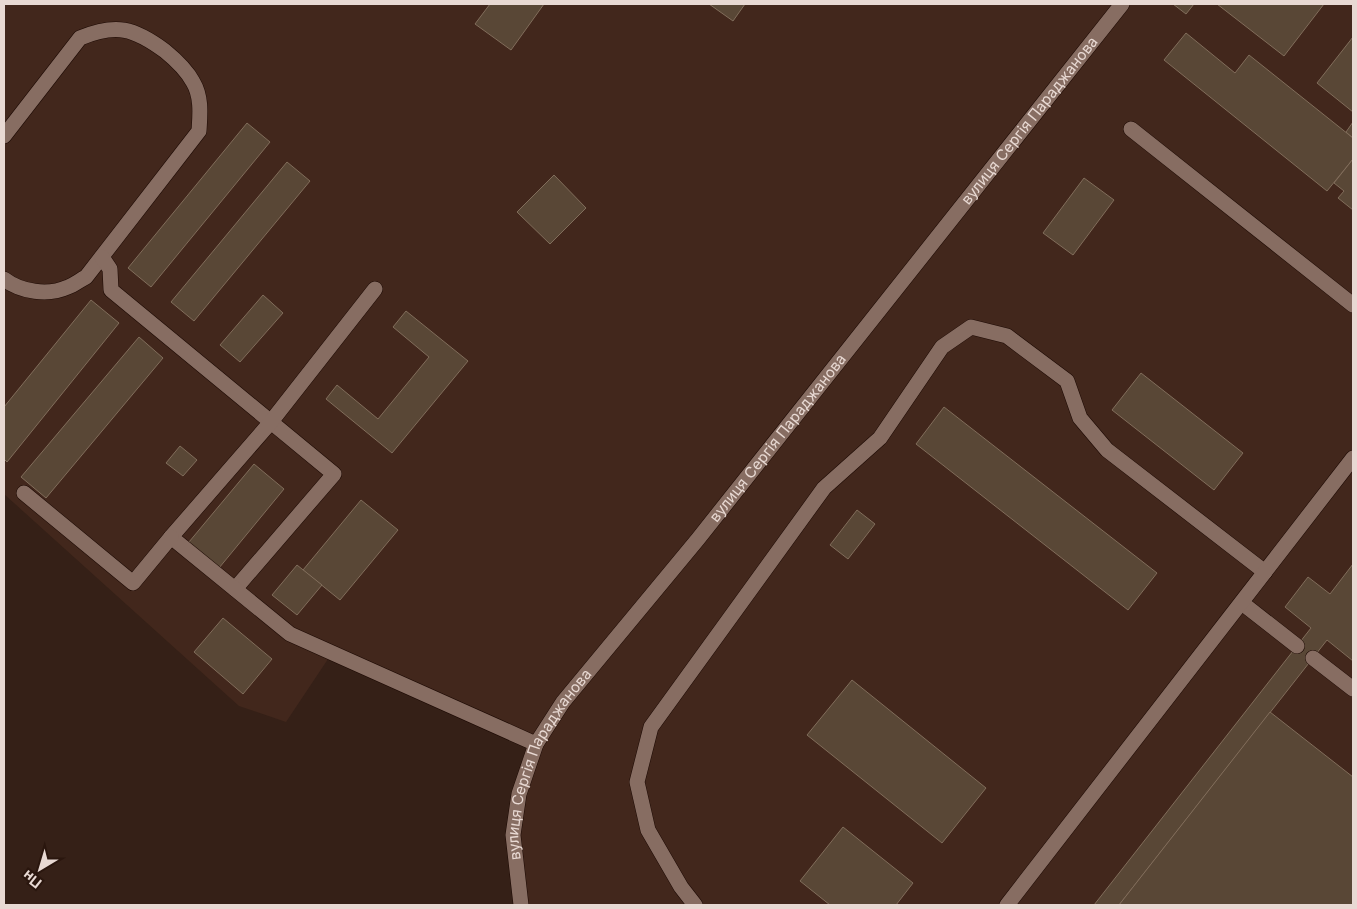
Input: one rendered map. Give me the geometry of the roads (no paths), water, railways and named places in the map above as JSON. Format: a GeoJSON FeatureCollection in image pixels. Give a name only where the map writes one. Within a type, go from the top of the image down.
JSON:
{"type":"FeatureCollection","features":[{"type":"Feature","properties":{"kind":"lane","name":"вулиця Сергія Параджанова"},"geometry":{"type":"LineString","coordinates":[[521,905],[513,835],[519,794],[536,744],[563,702],[698,539],[1122,4]]}},
{"type":"Feature","properties":{"kind":"lane"},"geometry":{"type":"LineString","coordinates":[[4,136],[80,38],[97,31],[115,29],[133,32],[150,40],[180,63],[194,83],[200,107],[199,131],[86,277],[68,287],[49,292],[29,290],[10,283],[4,278]]}},
{"type":"Feature","properties":{"kind":"lane"},"geometry":{"type":"LineString","coordinates":[[1131,129],[1353,305]]}},
{"type":"Feature","properties":{"kind":"lane"},"geometry":{"type":"LineString","coordinates":[[102,257],[110,269],[111,290],[334,474],[235,589]]}},
{"type":"Feature","properties":{"kind":"lane"},"geometry":{"type":"LineString","coordinates":[[24,493],[133,583],[270,423],[375,288]]}},
{"type":"Feature","properties":{"kind":"lane"},"geometry":{"type":"LineString","coordinates":[[695,905],[680,887],[648,830],[637,782],[651,727],[824,488],[880,438],[942,347],[971,327],[1007,336],[1067,381],[1080,418],[1107,450],[1265,572]]}},
{"type":"Feature","properties":{"kind":"lane"},"geometry":{"type":"LineString","coordinates":[[1007,905],[1353,458]]}},
{"type":"Feature","properties":{"kind":"lane"},"geometry":{"type":"LineString","coordinates":[[171,537],[290,634],[536,744]]}},
{"type":"Feature","properties":{"kind":"lane"},"geometry":{"type":"LineString","coordinates":[[1242,603],[1297,646]]}},
{"type":"Feature","properties":{"kind":"lane"},"geometry":{"type":"LineString","coordinates":[[1313,658],[1353,689]]}}]}
